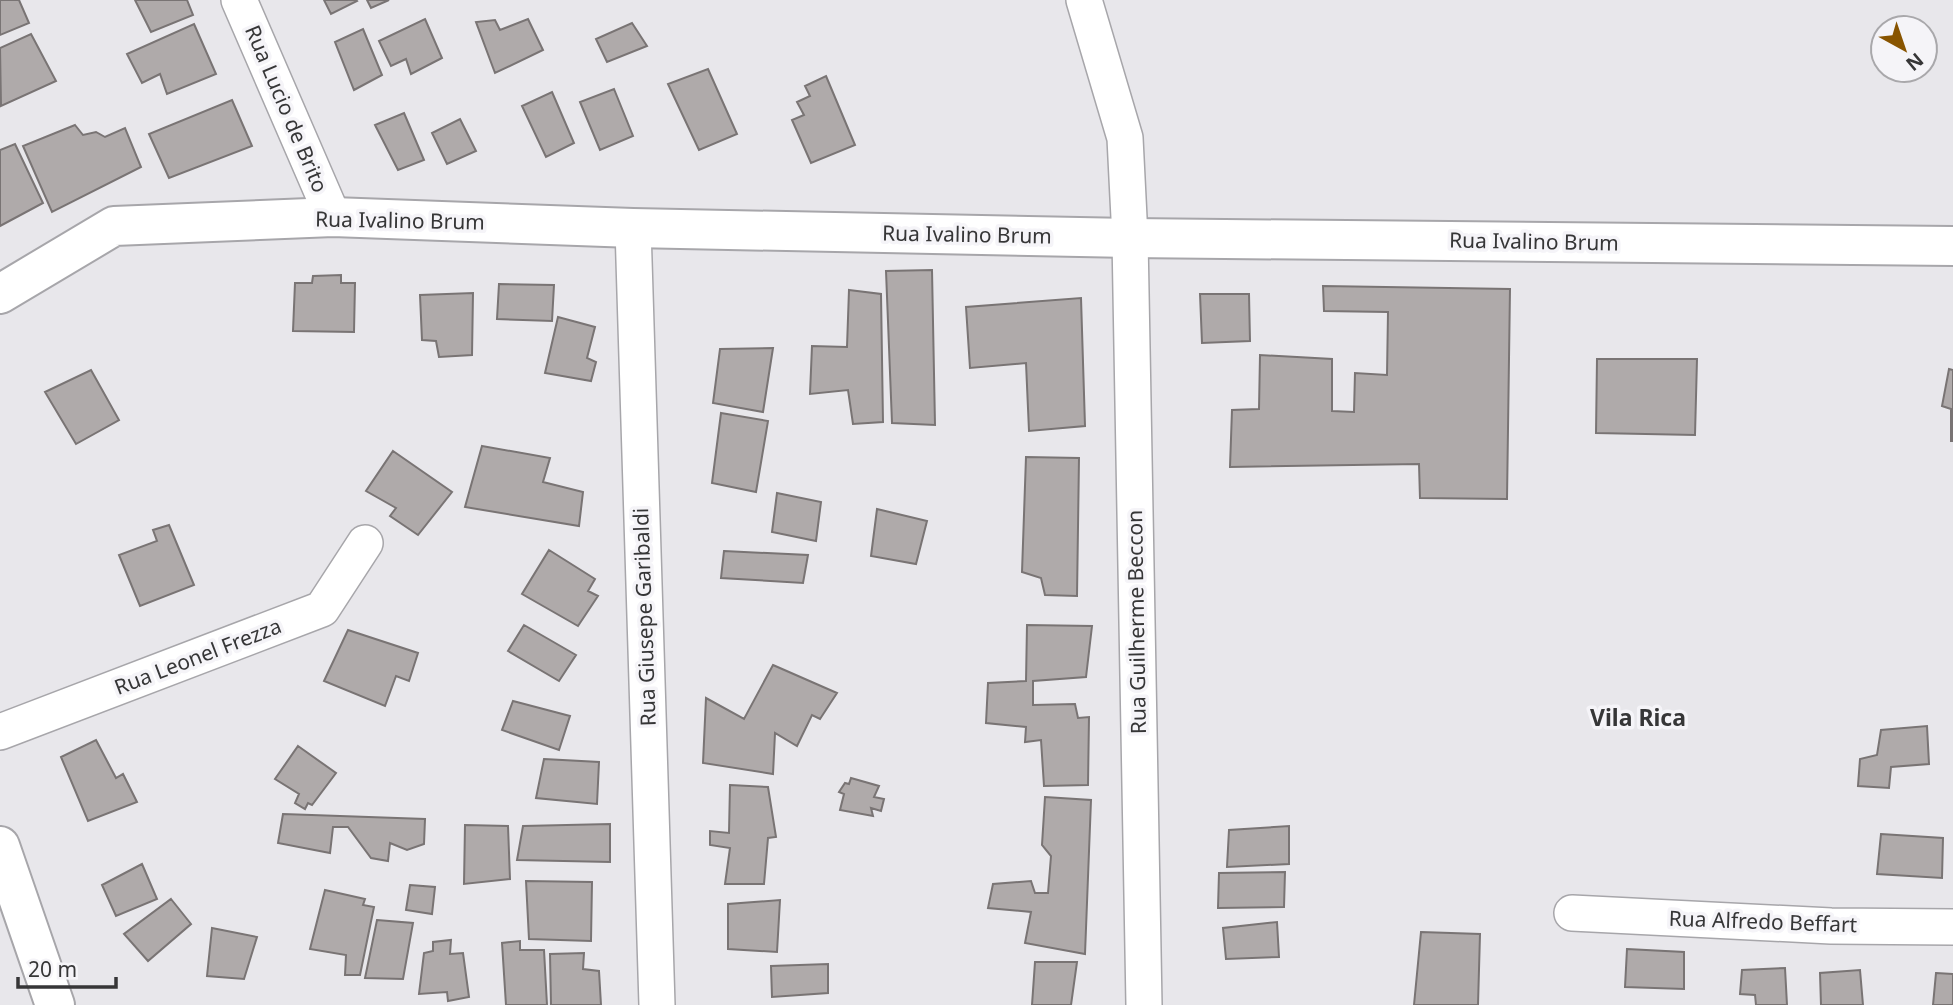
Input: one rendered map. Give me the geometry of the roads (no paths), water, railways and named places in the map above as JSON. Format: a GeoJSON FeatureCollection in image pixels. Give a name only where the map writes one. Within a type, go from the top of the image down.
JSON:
{"type":"FeatureCollection","features":[{"type":"Feature","properties":{"kind":"street","name":"Rua Lucio de Brito"},"geometry":{"type":"LineString","coordinates":[[239,0],[333,218]]}},
{"type":"Feature","properties":{"kind":"street","name":"Rua Guilherme Beccon"},"geometry":{"type":"LineString","coordinates":[[1084,0],[1125,138],[1130,238],[1144,1005]]}},
{"type":"Feature","properties":{"kind":"street","name":"Rua Ivalino Brum"},"geometry":{"type":"LineString","coordinates":[[0,294],[114,226],[333,218],[633,228],[1130,238],[1953,246]]}},
{"type":"Feature","properties":{"kind":"street","name":"Rua Giusepe Garibaldi"},"geometry":{"type":"LineString","coordinates":[[633,228],[657,1005]]}},
{"type":"Feature","properties":{"kind":"street","name":"Rua Leonel Frezza"},"geometry":{"type":"LineString","coordinates":[[0,732],[322,609],[365,543]]}},
{"type":"Feature","properties":{"kind":"street"},"geometry":{"type":"LineString","coordinates":[[0,846],[55,1005]]}},
{"type":"Feature","properties":{"kind":"street","name":"Rua Alfredo Beffart"},"geometry":{"type":"LineString","coordinates":[[1572,913],[1830,926],[1953,927]]}},
{"type":"Feature","properties":{"kind":"district","name":"Vila Rica"},"geometry":{"type":"Point","coordinates":[1638,718]}}]}
